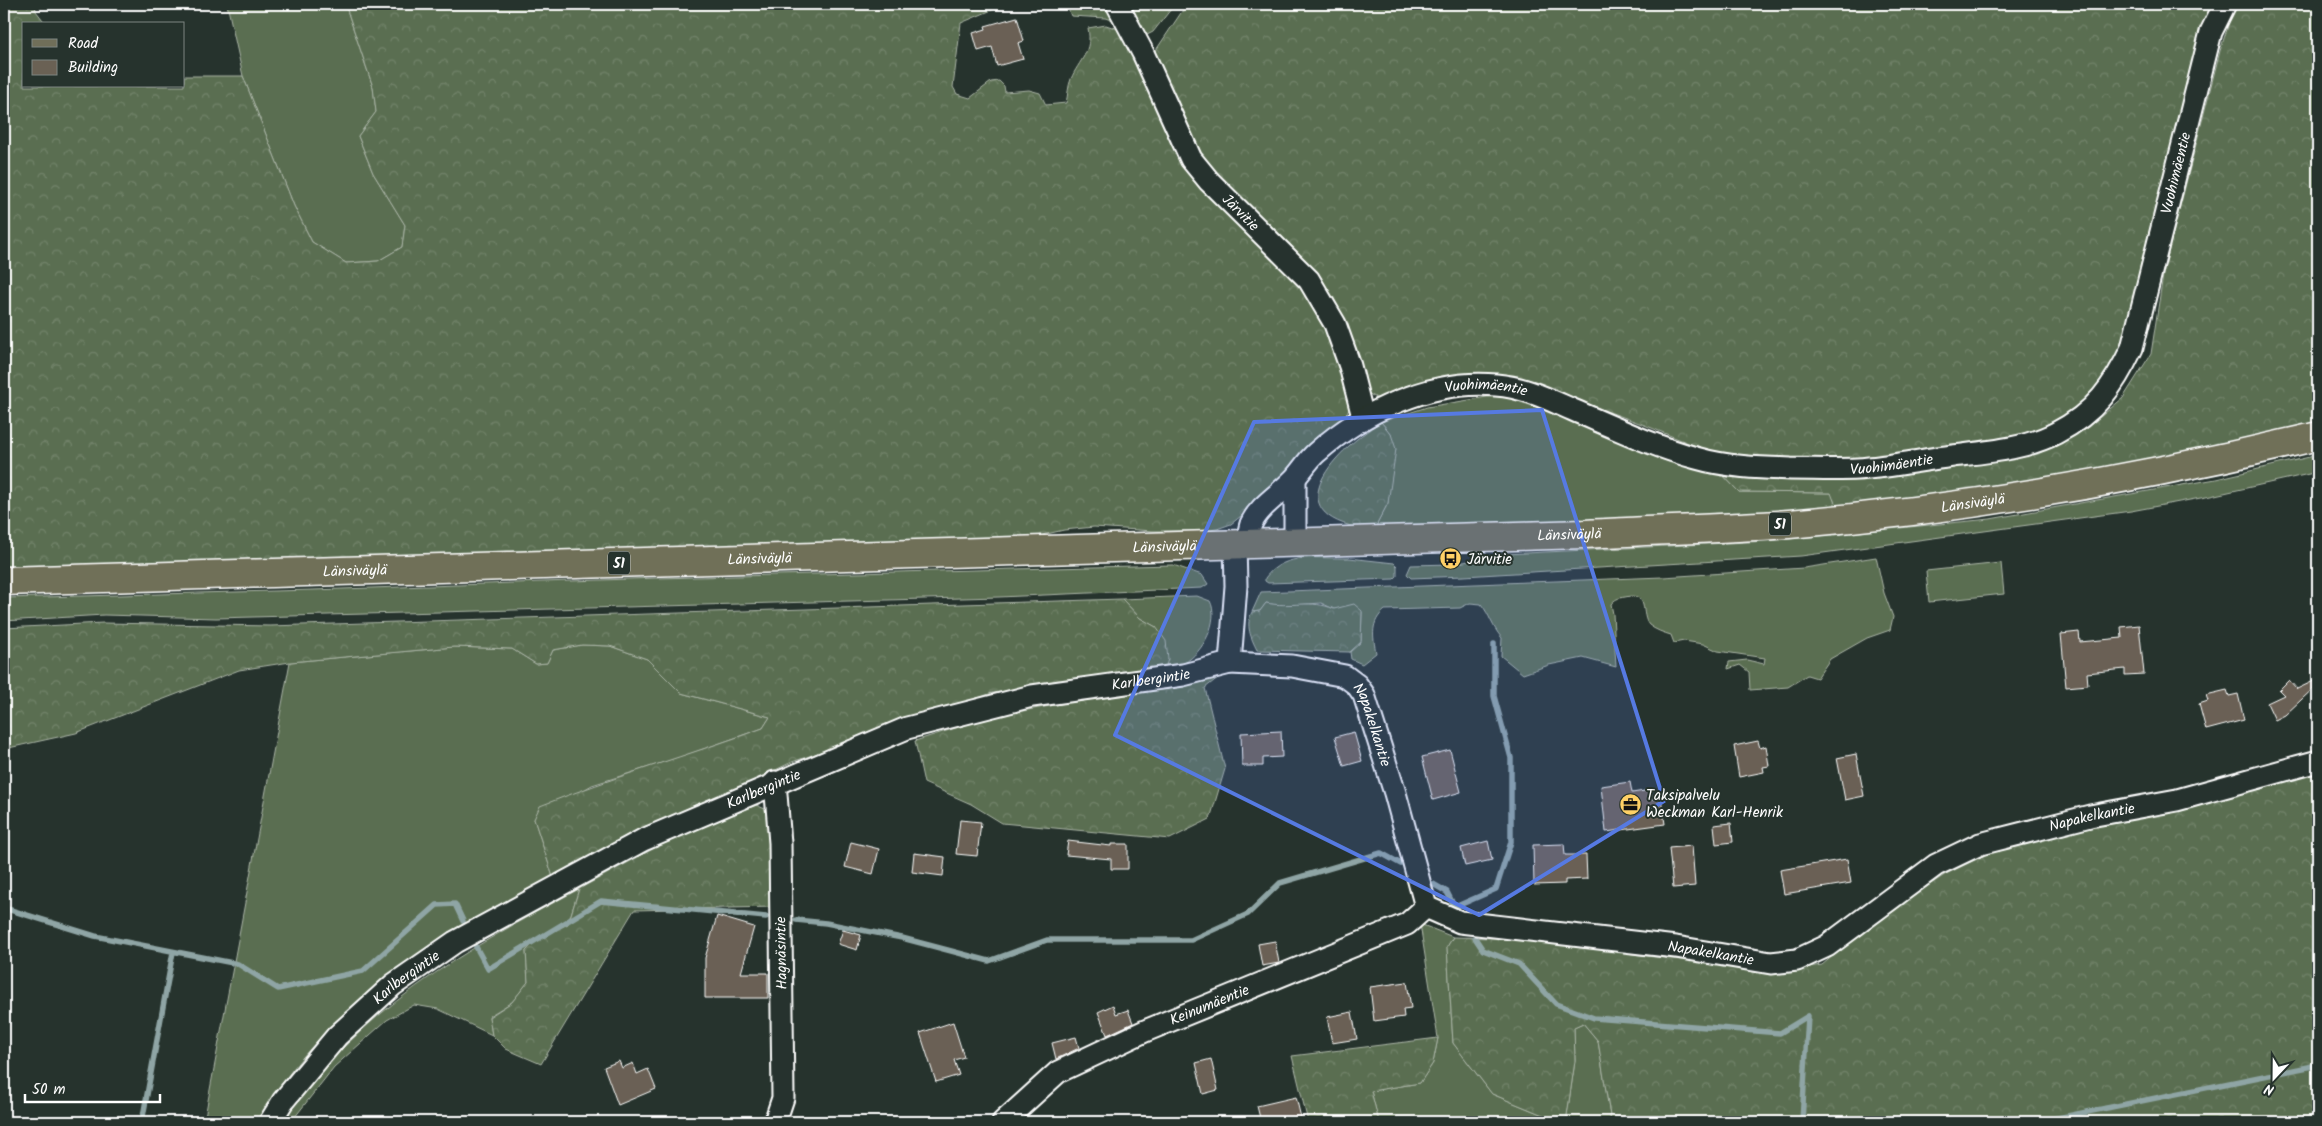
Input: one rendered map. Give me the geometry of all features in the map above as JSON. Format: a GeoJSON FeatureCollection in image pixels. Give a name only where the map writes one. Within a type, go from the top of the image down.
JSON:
{"type":"FeatureCollection","features":[{"type":"Feature","properties":{"kind":"main road","name":"Länsiväylä"},"geometry":{"type":"LineString","coordinates":[[4,581],[1585,534],[1789,524],[2067,490],[2231,457],[2318,436]]}},
{"type":"Feature","properties":{"kind":"street","name":"Järvitie"},"geometry":{"type":"LineString","coordinates":[[1117,4],[1144,53],[1191,159],[1209,181],[1313,287],[1335,324],[1353,374],[1363,417]]}},
{"type":"Feature","properties":{"kind":"street","name":"Vuohimäentie"},"geometry":{"type":"LineString","coordinates":[[1241,544],[1264,506],[1295,479],[1314,456],[1363,417],[1394,403],[1428,392],[1468,385],[1496,385],[1526,390],[1652,443],[1695,458],[1725,465],[1753,468],[1857,469],[1992,451],[2026,444],[2055,434],[2099,402],[2119,377],[2132,348],[2211,32],[2225,4]]}},
{"type":"Feature","properties":{"kind":"street"},"geometry":{"type":"LineString","coordinates":[[1295,479],[1295,542]]}},
{"type":"Feature","properties":{"kind":"street"},"geometry":{"type":"LineString","coordinates":[[1230,662],[1241,544]]}},
{"type":"Feature","properties":{"kind":"street","name":"Karlbergintie"},"geometry":{"type":"LineString","coordinates":[[270,1122],[283,1100],[337,1036],[394,985],[455,942],[642,840],[775,782],[908,728],[1032,696],[1183,675],[1230,662]]}},
{"type":"Feature","properties":{"kind":"street","name":"Napakelkantie"},"geometry":{"type":"LineString","coordinates":[[1230,662],[1292,666],[1322,671],[1345,676],[1357,685],[1364,695],[1395,793],[1426,907],[1460,922],[1676,947],[1771,963],[1798,960],[1827,946],[1936,865],[1980,844],[2090,816],[2177,800],[2318,761]]}},
{"type":"Feature","properties":{"kind":"street","name":"Hagnäsintie"},"geometry":{"type":"LineString","coordinates":[[775,782],[780,843],[783,1098],[775,1122]]}},
{"type":"Feature","properties":{"kind":"street","name":"Keinumäentie"},"geometry":{"type":"LineString","coordinates":[[1003,1122],[1058,1072],[1145,1032],[1407,924],[1426,907]]}},
{"type":"Feature","properties":{"kind":"highlighted area"},"geometry":{"type":"Polygon","coordinates":[[[1542,410],[1664,801],[1479,915],[1115,735],[1254,422],[1542,410]]]}},
{"type":"Feature","properties":{"kind":"green space"},"geometry":{"type":"Polygon","coordinates":[[[4,4],[35,4],[36,11],[44,22],[22,22],[22,88],[185,88],[185,76],[243,76],[294,206],[312,242],[346,263],[378,261],[402,247],[405,225],[373,173],[358,136],[376,112],[373,87],[345,4],[1006,4],[961,23],[953,87],[957,94],[970,98],[991,82],[999,81],[1004,86],[1005,92],[1029,90],[1040,93],[1046,105],[1066,103],[1071,79],[1087,50],[1089,43],[1088,28],[1106,25],[1124,31],[1175,140],[1300,280],[1331,331],[1352,405],[1343,419],[1321,434],[1246,512],[1231,524],[1217,529],[1201,531],[1153,531],[1094,527],[1064,530],[1020,540],[4,569],[4,4]]]}},
{"type":"Feature","properties":{"kind":"green space"},"geometry":{"type":"Polygon","coordinates":[[[227,4],[345,4],[373,87],[376,112],[358,136],[373,173],[405,225],[402,247],[378,261],[346,263],[312,242],[294,206],[243,76],[227,4]]]}},
{"type":"Feature","properties":{"kind":"green space"},"geometry":{"type":"Polygon","coordinates":[[[1066,4],[1112,4],[1122,22],[1105,18],[1071,16],[1066,4]]]}},
{"type":"Feature","properties":{"kind":"green space"},"geometry":{"type":"Polygon","coordinates":[[[1122,4],[1175,4],[1153,32],[1147,35],[1136,30],[1122,4]]]}},
{"type":"Feature","properties":{"kind":"green space"},"geometry":{"type":"Polygon","coordinates":[[[1187,4],[2213,4],[2162,185],[2139,304],[2103,388],[2064,422],[2030,436],[1860,462],[1754,462],[1708,451],[1642,424],[1517,378],[1475,373],[1382,401],[1364,391],[1338,318],[1195,153],[1152,56],[1187,4]]]}},
{"type":"Feature","properties":{"kind":"green space"},"geometry":{"type":"Polygon","coordinates":[[[2238,4],[2318,4],[2318,426],[2130,466],[2011,485],[1836,506],[1831,493],[1739,492],[1719,471],[1834,481],[1953,467],[2038,454],[2087,428],[2123,398],[2151,354],[2164,269],[2220,51],[2233,10],[2238,4]]]}},
{"type":"Feature","properties":{"kind":"green space"},"geometry":{"type":"Polygon","coordinates":[[[1499,395],[1537,403],[1719,471],[1739,492],[1832,493],[1836,506],[1729,515],[1374,530],[1388,503],[1391,434],[1381,422],[1427,407],[1499,395]]]}},
{"type":"Feature","properties":{"kind":"green space"},"geometry":{"type":"Polygon","coordinates":[[[1381,422],[1391,434],[1396,449],[1388,503],[1374,530],[1343,524],[1325,513],[1318,499],[1320,484],[1329,467],[1344,451],[1381,422]]]}},
{"type":"Feature","properties":{"kind":"green space"},"geometry":{"type":"Polygon","coordinates":[[[2318,455],[2318,472],[2206,497],[2131,511],[1801,556],[1464,576],[1411,578],[1407,574],[1411,565],[1453,564],[1506,554],[1768,541],[1990,519],[2216,479],[2318,455]]]}},
{"type":"Feature","properties":{"kind":"green space"},"geometry":{"type":"Polygon","coordinates":[[[1876,557],[1884,593],[1893,617],[1890,630],[1867,638],[1830,659],[1817,678],[1807,675],[1788,687],[1750,690],[1749,672],[1740,665],[1728,669],[1729,662],[1747,660],[1764,664],[1765,658],[1718,651],[1703,644],[1684,641],[1674,643],[1671,635],[1649,625],[1646,621],[1641,601],[1638,597],[1633,596],[1619,598],[1611,604],[1616,667],[1583,658],[1549,665],[1523,674],[1501,656],[1502,638],[1481,604],[1470,603],[1460,608],[1385,610],[1375,624],[1376,653],[1362,664],[1351,659],[1350,652],[1361,641],[1362,612],[1334,609],[1321,603],[1281,606],[1266,603],[1260,611],[1252,612],[1261,592],[1663,577],[1804,568],[1876,557]]]}},
{"type":"Feature","properties":{"kind":"green space"},"geometry":{"type":"Polygon","coordinates":[[[1303,558],[1349,558],[1394,563],[1397,566],[1397,576],[1394,579],[1268,583],[1265,581],[1265,578],[1273,569],[1292,560],[1303,558]]]}},
{"type":"Feature","properties":{"kind":"green space"},"geometry":{"type":"Polygon","coordinates":[[[2001,563],[2004,594],[1929,602],[1926,571],[2001,563]]]}},
{"type":"Feature","properties":{"kind":"green space"},"geometry":{"type":"Polygon","coordinates":[[[1173,565],[1202,575],[1208,584],[1202,588],[999,597],[216,618],[104,615],[4,621],[4,598],[659,578],[1173,565]]]}},
{"type":"Feature","properties":{"kind":"green space"},"geometry":{"type":"Polygon","coordinates":[[[1197,596],[1210,601],[1213,609],[1213,617],[1208,635],[1191,658],[1182,664],[1165,669],[1156,627],[1140,618],[1122,599],[1197,596]]]}},
{"type":"Feature","properties":{"kind":"green space"},"geometry":{"type":"Polygon","coordinates":[[[1122,599],[1140,618],[1156,627],[1166,641],[1168,659],[1165,669],[992,693],[792,762],[553,877],[534,819],[540,806],[595,785],[763,728],[770,717],[681,693],[647,659],[610,646],[582,645],[553,650],[547,663],[536,664],[512,649],[454,647],[290,662],[239,670],[76,733],[4,749],[4,628],[103,623],[270,626],[1122,599]]]}},
{"type":"Feature","properties":{"kind":"green space"},"geometry":{"type":"Polygon","coordinates":[[[1266,603],[1284,605],[1309,604],[1334,609],[1354,604],[1362,611],[1361,642],[1350,652],[1257,650],[1251,636],[1249,622],[1252,612],[1260,611],[1266,603]]]}},
{"type":"Feature","properties":{"kind":"green space"},"geometry":{"type":"Polygon","coordinates":[[[582,645],[610,646],[647,659],[681,693],[770,717],[763,728],[675,759],[592,785],[534,819],[553,877],[467,926],[387,979],[316,1042],[285,1079],[257,1122],[204,1122],[290,662],[454,647],[512,649],[536,664],[547,663],[553,650],[582,645]]]}},
{"type":"Feature","properties":{"kind":"green space"},"geometry":{"type":"Polygon","coordinates":[[[1219,677],[1205,688],[1225,769],[1210,819],[1170,839],[1002,823],[971,804],[924,783],[915,741],[990,717],[1202,678],[1219,677]]]}},
{"type":"Feature","properties":{"kind":"green space"},"geometry":{"type":"Polygon","coordinates":[[[2318,769],[2318,1122],[1611,1122],[1598,1041],[1583,1023],[1574,1027],[1575,1061],[1566,1122],[1560,1122],[1492,1094],[1453,1043],[1447,947],[1453,937],[1537,939],[1646,956],[1780,971],[1822,965],[1872,923],[1946,874],[2006,845],[2318,769]]]}},
{"type":"Feature","properties":{"kind":"green space"},"geometry":{"type":"Polygon","coordinates":[[[756,805],[765,809],[770,816],[776,907],[634,910],[541,1064],[506,1049],[492,1035],[489,1017],[512,1002],[528,982],[526,951],[537,939],[568,924],[579,889],[664,843],[756,805]]]}},
{"type":"Feature","properties":{"kind":"green space"},"geometry":{"type":"Polygon","coordinates":[[[579,889],[568,924],[537,939],[526,951],[528,982],[512,1002],[489,1016],[492,1035],[438,1009],[414,1005],[387,1020],[334,1067],[291,1122],[282,1122],[311,1083],[343,1048],[378,1016],[454,960],[579,889]]]}},
{"type":"Feature","properties":{"kind":"green space"},"geometry":{"type":"Polygon","coordinates":[[[1420,924],[1453,937],[1447,947],[1453,1043],[1492,1094],[1560,1122],[1379,1122],[1371,1091],[1420,1083],[1433,1063],[1438,1038],[1420,924]]]}},
{"type":"Feature","properties":{"kind":"green space"},"geometry":{"type":"Polygon","coordinates":[[[1583,1023],[1598,1041],[1611,1122],[1566,1122],[1575,1061],[1574,1027],[1583,1023]]]}},
{"type":"Feature","properties":{"kind":"green space"},"geometry":{"type":"Polygon","coordinates":[[[1438,1038],[1433,1063],[1420,1083],[1371,1091],[1379,1122],[1308,1122],[1292,1056],[1438,1038]]]}},
{"type":"Feature","properties":{"kind":"building"},"geometry":{"type":"Polygon","coordinates":[[[1017,17],[1024,41],[1018,43],[1023,59],[997,66],[992,47],[978,51],[973,33],[986,29],[985,26],[1017,17]]]}},
{"type":"Feature","properties":{"kind":"building"},"geometry":{"type":"Polygon","coordinates":[[[2139,625],[2144,674],[2125,675],[2125,669],[2087,673],[2088,685],[2066,687],[2061,634],[2079,632],[2080,642],[2122,638],[2121,627],[2139,625]]]}},
{"type":"Feature","properties":{"kind":"building"},"geometry":{"type":"Polygon","coordinates":[[[2318,679],[2318,684],[2285,715],[2275,720],[2267,703],[2284,695],[2279,690],[2289,680],[2297,689],[2318,679]]]}},
{"type":"Feature","properties":{"kind":"building"},"geometry":{"type":"Polygon","coordinates":[[[2227,690],[2229,696],[2238,694],[2244,720],[2206,730],[2199,704],[2208,701],[2206,695],[2227,690]]]}},
{"type":"Feature","properties":{"kind":"building"},"geometry":{"type":"Polygon","coordinates":[[[1281,731],[1282,757],[1263,758],[1263,766],[1242,766],[1241,733],[1281,731]]]}},
{"type":"Feature","properties":{"kind":"building"},"geometry":{"type":"Polygon","coordinates":[[[1354,732],[1362,761],[1344,766],[1335,737],[1354,732]]]}},
{"type":"Feature","properties":{"kind":"building"},"geometry":{"type":"Polygon","coordinates":[[[1758,741],[1760,748],[1766,746],[1769,766],[1763,767],[1764,772],[1739,777],[1734,746],[1758,741]]]}},
{"type":"Feature","properties":{"kind":"building"},"geometry":{"type":"Polygon","coordinates":[[[1450,750],[1461,792],[1433,800],[1422,757],[1450,750]]]}},
{"type":"Feature","properties":{"kind":"building"},"geometry":{"type":"Polygon","coordinates":[[[1856,754],[1864,796],[1845,800],[1837,758],[1856,754]]]}},
{"type":"Feature","properties":{"kind":"building"},"geometry":{"type":"Polygon","coordinates":[[[1630,782],[1632,793],[1651,790],[1652,799],[1661,798],[1665,824],[1606,832],[1601,786],[1630,782]]]}},
{"type":"Feature","properties":{"kind":"building"},"geometry":{"type":"Polygon","coordinates":[[[960,820],[981,822],[977,856],[956,854],[960,820]]]}},
{"type":"Feature","properties":{"kind":"building"},"geometry":{"type":"Polygon","coordinates":[[[1731,823],[1733,842],[1716,844],[1714,825],[1731,823]]]}},
{"type":"Feature","properties":{"kind":"building"},"geometry":{"type":"Polygon","coordinates":[[[1068,841],[1111,846],[1111,844],[1128,844],[1128,869],[1111,869],[1111,859],[1066,855],[1068,841]]]}},
{"type":"Feature","properties":{"kind":"building"},"geometry":{"type":"Polygon","coordinates":[[[1488,841],[1492,860],[1465,866],[1461,848],[1488,841]]]}},
{"type":"Feature","properties":{"kind":"building"},"geometry":{"type":"Polygon","coordinates":[[[851,842],[879,849],[873,874],[845,867],[851,842]]]}},
{"type":"Feature","properties":{"kind":"building"},"geometry":{"type":"Polygon","coordinates":[[[1564,844],[1565,855],[1586,855],[1587,879],[1565,880],[1565,884],[1534,885],[1533,845],[1564,844]]]}},
{"type":"Feature","properties":{"kind":"building"},"geometry":{"type":"Polygon","coordinates":[[[1692,846],[1695,886],[1673,888],[1669,848],[1692,846]]]}},
{"type":"Feature","properties":{"kind":"building"},"geometry":{"type":"Polygon","coordinates":[[[914,853],[945,857],[943,876],[912,872],[914,853]]]}},
{"type":"Feature","properties":{"kind":"building"},"geometry":{"type":"Polygon","coordinates":[[[1847,859],[1851,883],[1784,894],[1780,870],[1847,859]]]}},
{"type":"Feature","properties":{"kind":"building"},"geometry":{"type":"Polygon","coordinates":[[[717,916],[754,927],[741,973],[768,973],[768,998],[705,998],[705,958],[717,916]]]}},
{"type":"Feature","properties":{"kind":"building"},"geometry":{"type":"Polygon","coordinates":[[[843,930],[861,935],[857,950],[838,944],[843,930]]]}},
{"type":"Feature","properties":{"kind":"building"},"geometry":{"type":"Polygon","coordinates":[[[1275,941],[1279,963],[1262,966],[1258,944],[1275,941]]]}},
{"type":"Feature","properties":{"kind":"building"},"geometry":{"type":"Polygon","coordinates":[[[1407,982],[1411,1008],[1403,1009],[1404,1017],[1374,1021],[1370,987],[1407,982]]]}},
{"type":"Feature","properties":{"kind":"building"},"geometry":{"type":"Polygon","coordinates":[[[1113,1005],[1116,1014],[1128,1010],[1133,1023],[1107,1035],[1098,1012],[1113,1005]]]}},
{"type":"Feature","properties":{"kind":"building"},"geometry":{"type":"Polygon","coordinates":[[[1352,1012],[1357,1039],[1332,1043],[1327,1017],[1352,1012]]]}},
{"type":"Feature","properties":{"kind":"building"},"geometry":{"type":"Polygon","coordinates":[[[953,1022],[964,1057],[954,1060],[959,1075],[936,1082],[920,1033],[953,1022]]]}},
{"type":"Feature","properties":{"kind":"building"},"geometry":{"type":"Polygon","coordinates":[[[1076,1037],[1079,1048],[1056,1059],[1052,1043],[1076,1037]]]}},
{"type":"Feature","properties":{"kind":"building"},"geometry":{"type":"Polygon","coordinates":[[[1211,1059],[1218,1090],[1203,1094],[1196,1063],[1211,1059]]]}},
{"type":"Feature","properties":{"kind":"building"},"geometry":{"type":"Polygon","coordinates":[[[619,1061],[622,1068],[633,1063],[637,1074],[648,1069],[656,1089],[618,1105],[604,1067],[619,1061]]]}},
{"type":"Feature","properties":{"kind":"building"},"geometry":{"type":"Polygon","coordinates":[[[1296,1097],[1302,1122],[1261,1122],[1257,1106],[1296,1097]]]}},
{"type":"Feature","properties":{"kind":"waterway"},"geometry":{"type":"LineString","coordinates":[[1455,907],[1496,889],[1511,842],[1511,758],[1494,696],[1494,644]]}},
{"type":"Feature","properties":{"kind":"waterway"},"geometry":{"type":"LineString","coordinates":[[796,920],[826,923],[902,938],[989,961],[1047,940],[1191,940],[1248,914],[1280,883],[1381,853],[1401,864]]}},
{"type":"Feature","properties":{"kind":"waterway"},"geometry":{"type":"LineString","coordinates":[[1433,884],[1447,892],[1455,908]]}},
{"type":"Feature","properties":{"kind":"waterway"},"geometry":{"type":"LineString","coordinates":[[476,947],[488,969],[601,901],[766,917]]}},
{"type":"Feature","properties":{"kind":"waterway"},"geometry":{"type":"LineString","coordinates":[[4,908],[95,936],[238,964],[278,989],[363,971],[437,905],[455,904],[463,921]]}},
{"type":"Feature","properties":{"kind":"waterway"},"geometry":{"type":"LineString","coordinates":[[1475,938],[1483,950],[1519,964],[1556,1004],[1594,1018],[1780,1033],[1808,1016],[1802,1122]]}},
{"type":"Feature","properties":{"kind":"waterway"},"geometry":{"type":"LineString","coordinates":[[142,1122],[173,952]]}},
{"type":"Feature","properties":{"kind":"waterway"},"geometry":{"type":"LineString","coordinates":[[2038,1122],[2318,1065]]}},
{"type":"Feature","properties":{"kind":"place","name":"Järvitie"},"geometry":{"type":"Point","coordinates":[1451,559]}},
{"type":"Feature","properties":{"kind":"place","name":"Taksipalvelu Weckman Karl-Henrik"},"geometry":{"type":"Point","coordinates":[1630,804]}}]}
